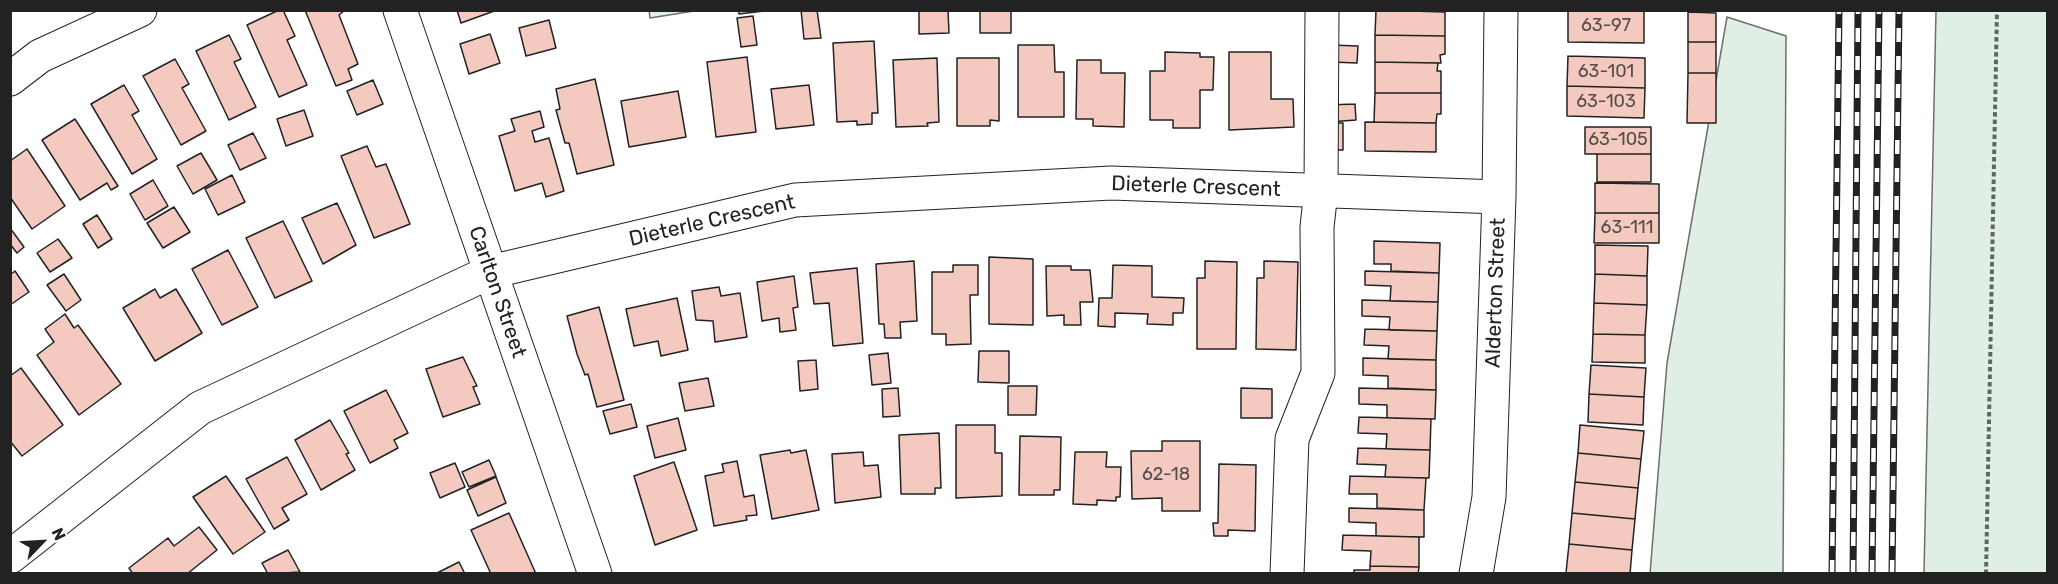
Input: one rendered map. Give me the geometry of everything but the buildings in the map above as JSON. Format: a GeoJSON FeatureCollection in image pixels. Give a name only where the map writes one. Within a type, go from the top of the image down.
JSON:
{"type":"FeatureCollection","features":[{"type":"Feature","properties":{"kind":"street"},"geometry":{"type":"LineString","coordinates":[[10,79],[40,56],[140,10]]}},
{"type":"Feature","properties":{"kind":"street","name":"Carlton Street"},"geometry":{"type":"LineString","coordinates":[[400,10],[596,573]]}},
{"type":"Feature","properties":{"kind":"street"},"geometry":{"type":"LineString","coordinates":[[1287,573],[1292,439],[1318,372],[1317,227],[1321,191],[1322,10]]}},
{"type":"Feature","properties":{"kind":"street","name":"Alderton Street"},"geometry":{"type":"LineString","coordinates":[[1476,573],[1489,497],[1499,197],[1501,10]]}},
{"type":"Feature","properties":{"kind":"street","name":"Dieterle Crescent"},"geometry":{"type":"LineString","coordinates":[[10,557],[200,408],[490,272],[795,200],[1111,183],[1499,197]]}},
{"type":"Feature","properties":{"kind":"path"},"geometry":{"type":"LineString","coordinates":[[1986,573],[1997,10]]}},
{"type":"Feature","properties":{"kind":"green space"},"geometry":{"type":"Polygon","coordinates":[[[649,10],[694,10],[694,11],[650,18],[649,10]]]}},
{"type":"Feature","properties":{"kind":"green space"},"geometry":{"type":"Polygon","coordinates":[[[1936,11],[2047,11],[2047,573],[1924,573],[1936,11]]]}},
{"type":"Feature","properties":{"kind":"green space"},"geometry":{"type":"Polygon","coordinates":[[[1727,17],[1786,36],[1783,573],[1650,574],[1667,363],[1727,17]]]}},
{"type":"Feature","properties":{"kind":"railway"},"geometry":{"type":"LineString","coordinates":[[1832,574],[1839,10]]}},
{"type":"Feature","properties":{"kind":"railway"},"geometry":{"type":"LineString","coordinates":[[1853,574],[1858,10]]}},
{"type":"Feature","properties":{"kind":"railway"},"geometry":{"type":"LineString","coordinates":[[1872,574],[1879,10]]}},
{"type":"Feature","properties":{"kind":"railway"},"geometry":{"type":"LineString","coordinates":[[1892,574],[1899,10]]}}]}
